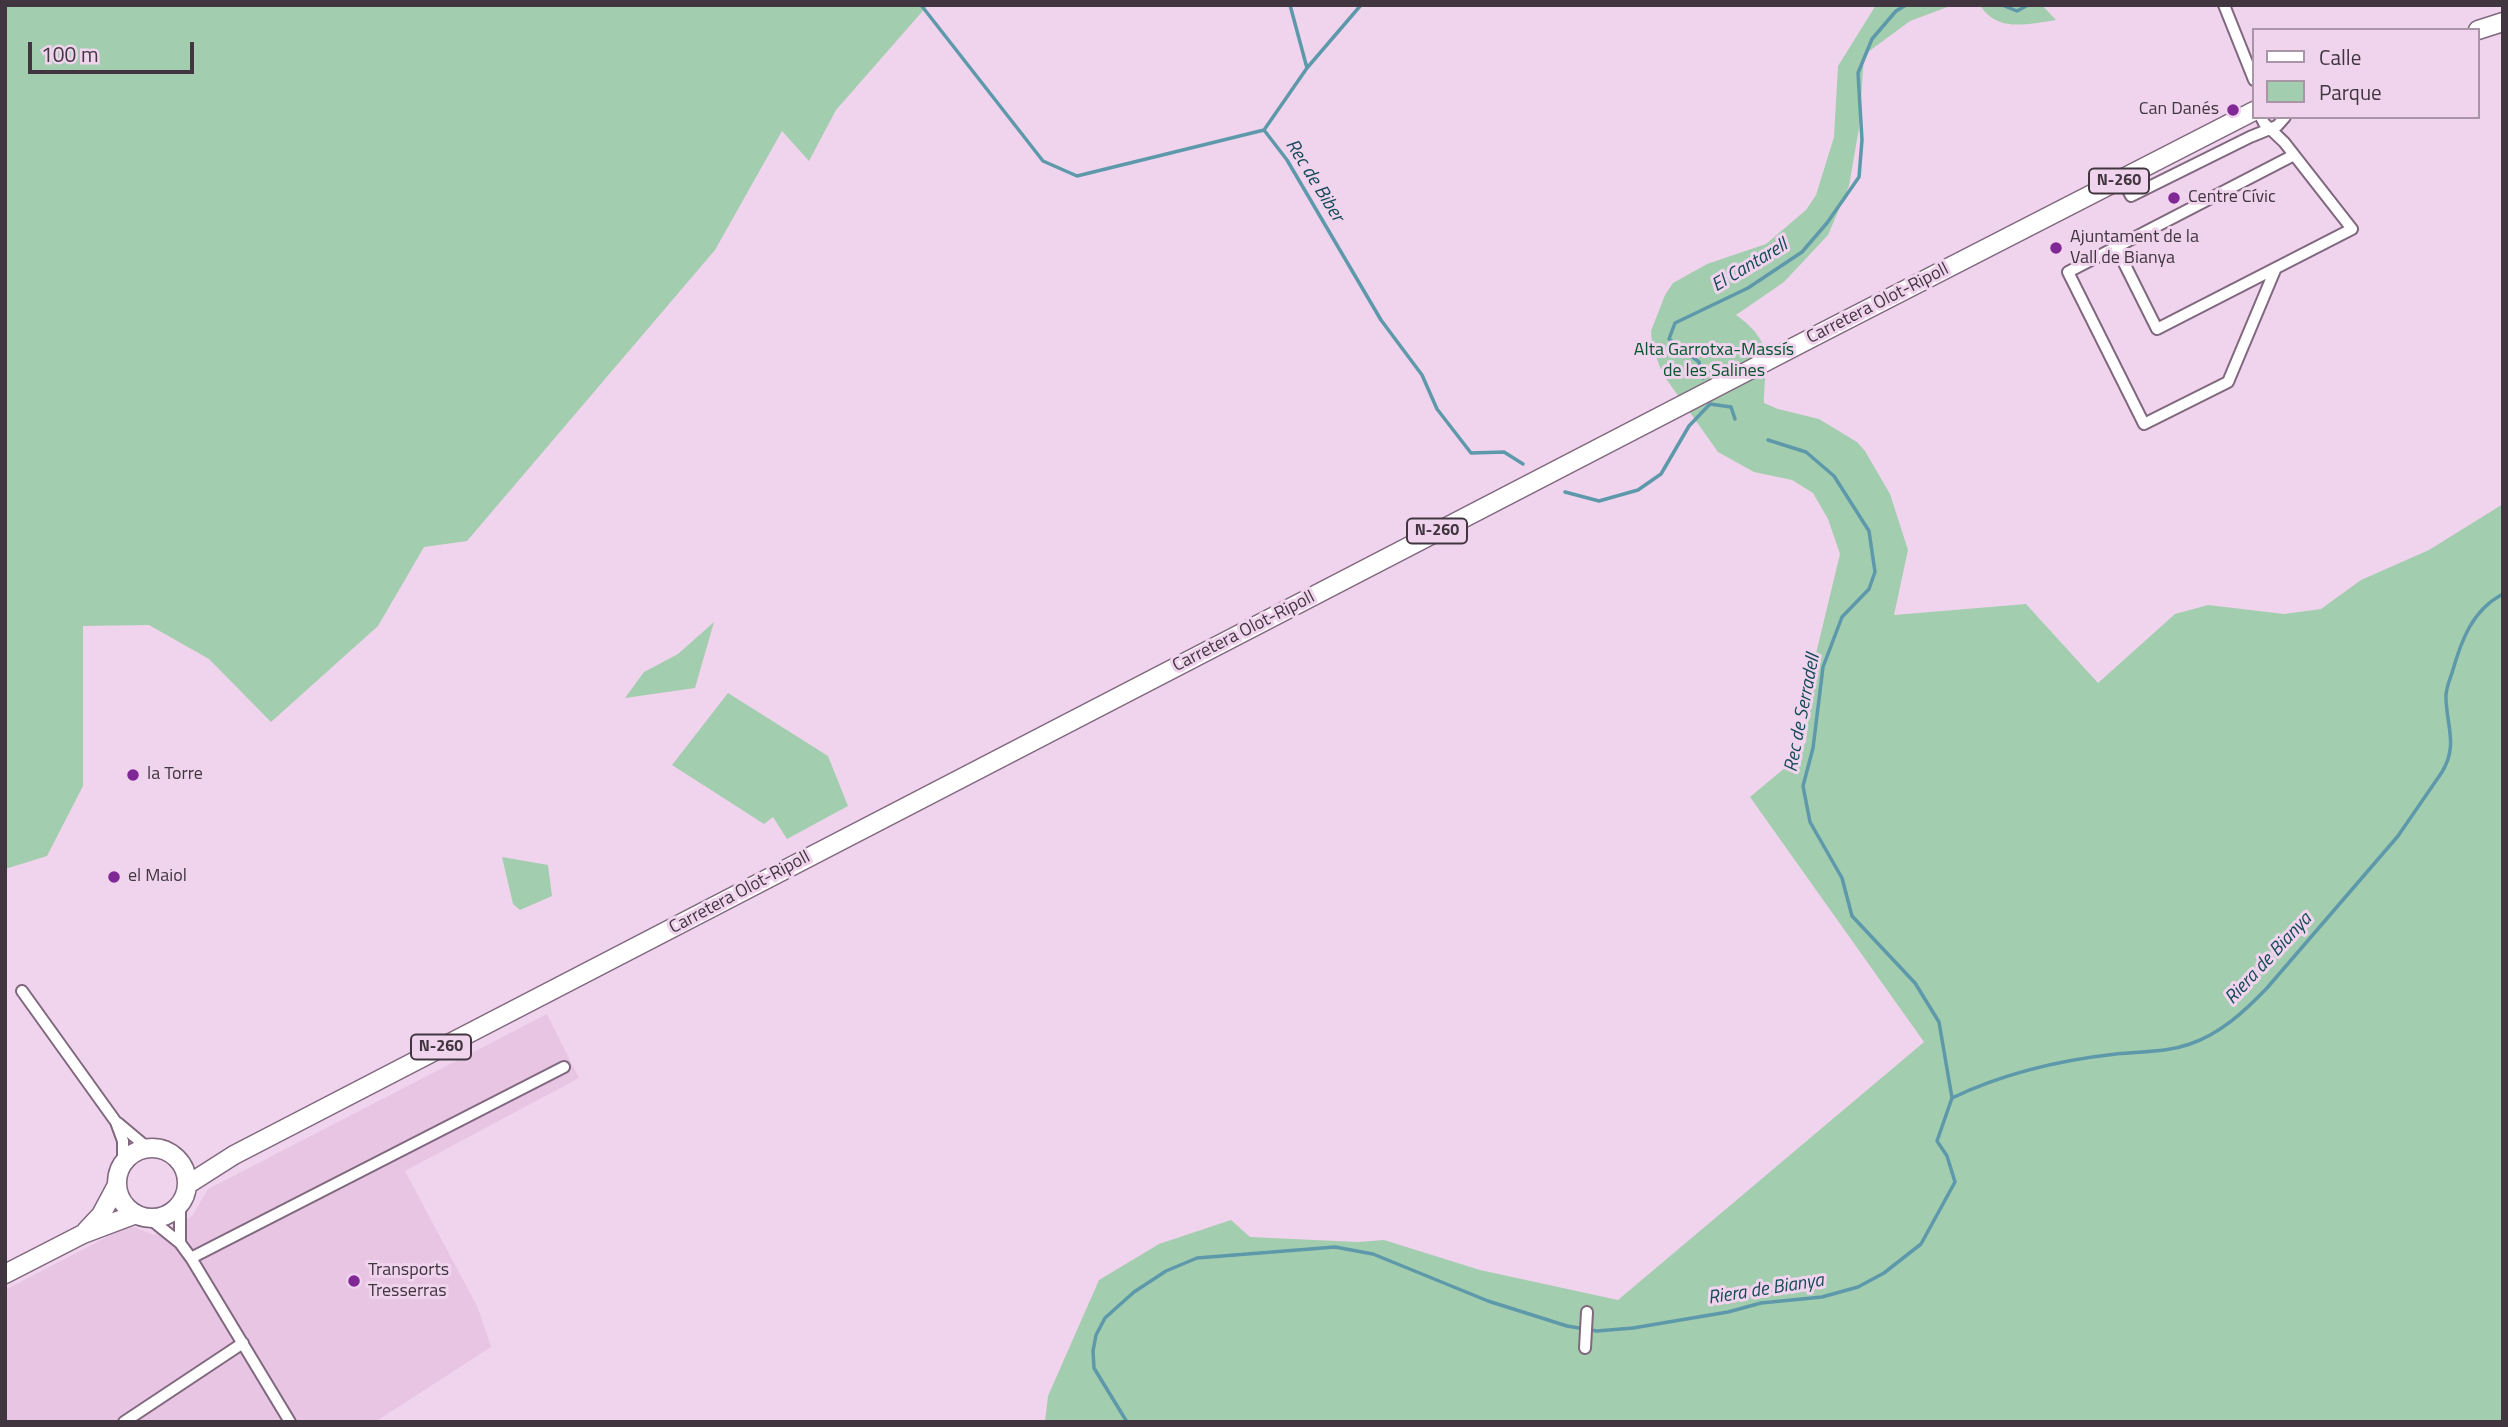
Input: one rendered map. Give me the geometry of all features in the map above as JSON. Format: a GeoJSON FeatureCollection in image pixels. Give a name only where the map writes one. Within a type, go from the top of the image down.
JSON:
{"type":"FeatureCollection","features":[{"type":"Feature","properties":{"kind":"main road"},"geometry":{"type":"LineString","coordinates":[[2480,29],[2503,22]]}},
{"type":"Feature","properties":{"kind":"main road","name":"Carretera Olot-Ripoll"},"geometry":{"type":"LineString","coordinates":[[187,1185],[234,1155],[2252,112]]}},
{"type":"Feature","properties":{"kind":"main road"},"geometry":{"type":"LineString","coordinates":[[83,1234],[101,1215],[117,1185],[123,1164],[132,1155],[149,1149]]}},
{"type":"Feature","properties":{"kind":"main road","name":"N-260"},"geometry":{"type":"LineString","coordinates":[[149,1149],[165,1151],[178,1160]]}},
{"type":"Feature","properties":{"kind":"main road","name":"Carretera Olot-Ripoll"},"geometry":{"type":"LineString","coordinates":[[178,1160],[198,1163],[234,1155]]}},
{"type":"Feature","properties":{"kind":"main road"},"geometry":{"type":"LineString","coordinates":[[5,1274],[83,1234],[143,1216],[166,1215],[180,1204],[187,1185],[184,1169],[178,1160]]}},
{"type":"Feature","properties":{"kind":"main road"},"geometry":{"type":"LineString","coordinates":[[117,1185],[124,1204],[143,1216]]}},
{"type":"Feature","properties":{"kind":"street"},"geometry":{"type":"LineString","coordinates":[[2224,5],[2252,74]]}},
{"type":"Feature","properties":{"kind":"street"},"geometry":{"type":"LineString","coordinates":[[2116,247],[2157,329],[2352,229],[2284,142],[2262,119]]}},
{"type":"Feature","properties":{"kind":"street"},"geometry":{"type":"LineString","coordinates":[[2122,179],[2131,196],[2277,127],[2283,119]]}},
{"type":"Feature","properties":{"kind":"street"},"geometry":{"type":"LineString","coordinates":[[2284,119],[2284,142]]}},
{"type":"Feature","properties":{"kind":"street"},"geometry":{"type":"LineString","coordinates":[[2275,270],[2228,382],[2144,424],[2068,272],[2294,155]]}},
{"type":"Feature","properties":{"kind":"street"},"geometry":{"type":"LineString","coordinates":[[22,991],[116,1122],[149,1149]]}},
{"type":"Feature","properties":{"kind":"street"},"geometry":{"type":"LineString","coordinates":[[191,1258],[564,1067]]}},
{"type":"Feature","properties":{"kind":"street"},"geometry":{"type":"LineString","coordinates":[[116,1122],[123,1141],[123,1164]]}},
{"type":"Feature","properties":{"kind":"street"},"geometry":{"type":"LineString","coordinates":[[180,1204],[180,1243]]}},
{"type":"Feature","properties":{"kind":"street"},"geometry":{"type":"LineString","coordinates":[[143,1216],[180,1243],[191,1258],[290,1422]]}},
{"type":"Feature","properties":{"kind":"street"},"geometry":{"type":"LineString","coordinates":[[1585,1348],[1587,1312]]}},
{"type":"Feature","properties":{"kind":"street"},"geometry":{"type":"LineString","coordinates":[[124,1422],[243,1343]]}},
{"type":"Feature","properties":{"kind":"shaded area"},"geometry":{"type":"Polygon","coordinates":[[[547,1014],[579,1078],[405,1171],[478,1308],[491,1347],[375,1422],[5,1422],[5,1290],[130,1225],[154,1235],[192,1216],[208,1189],[547,1014]]]}},
{"type":"Feature","properties":{"kind":"green space"},"geometry":{"type":"Polygon","coordinates":[[[5,5],[928,5],[836,110],[809,161],[782,131],[715,250],[467,541],[424,547],[378,626],[271,722],[209,659],[149,625],[83,626],[83,786],[47,856],[5,869],[5,5]]]}},
{"type":"Feature","properties":{"kind":"green space","name":"Alta Garrotxa-Massís de les Salines"},"geometry":{"type":"Polygon","coordinates":[[[1876,5],[1953,5],[1910,21],[1864,55],[1859,128],[1849,186],[1828,235],[1784,282],[1736,315],[1757,334],[1765,353],[1764,403],[1819,419],[1857,442],[1890,494],[1908,550],[1894,615],[2026,604],[2098,683],[2175,614],[2208,605],[2284,614],[2321,609],[2361,580],[2429,550],[2503,504],[2503,1422],[1045,1422],[1048,1396],[1099,1280],[1159,1244],[1231,1220],[1250,1237],[1358,1242],[1384,1240],[1480,1270],[1618,1300],[1924,1042],[1750,797],[1793,761],[1806,742],[1813,666],[1840,554],[1828,519],[1813,493],[1792,480],[1754,472],[1718,452],[1662,373],[1652,345],[1651,331],[1665,295],[1673,283],[1707,264],[1766,244],[1806,210],[1816,195],[1834,137],[1838,66],[1876,5]]]}},
{"type":"Feature","properties":{"kind":"green space"},"geometry":{"type":"Polygon","coordinates":[[[1980,5],[2042,5],[2056,20],[2024,24],[2004,23],[1987,14],[1980,5]]]}},
{"type":"Feature","properties":{"kind":"green space"},"geometry":{"type":"Polygon","coordinates":[[[714,622],[695,688],[625,698],[644,672],[678,654],[714,622]]]}},
{"type":"Feature","properties":{"kind":"green space"},"geometry":{"type":"Polygon","coordinates":[[[728,693],[828,756],[848,806],[787,839],[773,817],[764,824],[672,765],[728,693]]]}},
{"type":"Feature","properties":{"kind":"green space"},"geometry":{"type":"Polygon","coordinates":[[[502,857],[548,865],[552,896],[520,910],[513,904],[502,857]]]}},
{"type":"Feature","properties":{"kind":"waterway","name":"Rec de Biber"},"geometry":{"type":"LineString","coordinates":[[921,5],[1043,161],[1077,176],[1264,130],[1287,160],[1381,320],[1422,375],[1437,409],[1471,453],[1504,452],[1523,464]]}},
{"type":"Feature","properties":{"kind":"waterway","name":"Rec de Serradell"},"geometry":{"type":"LineString","coordinates":[[1264,130],[1307,68],[1290,5]]}},
{"type":"Feature","properties":{"kind":"waterway"},"geometry":{"type":"LineString","coordinates":[[1307,68],[1361,5]]}},
{"type":"Feature","properties":{"kind":"waterway","name":"El Cantarell"},"geometry":{"type":"LineString","coordinates":[[1703,378],[1699,362],[1669,339],[1675,323],[1748,288],[1802,252],[1827,223],[1859,177],[1862,140],[1858,73],[1872,39],[1896,11],[1906,5]]}},
{"type":"Feature","properties":{"kind":"waterway","name":"El Cantarell"},"geometry":{"type":"LineString","coordinates":[[2002,5],[2017,11],[2028,5]]}},
{"type":"Feature","properties":{"kind":"waterway","name":"Rec de Serradell"},"geometry":{"type":"LineString","coordinates":[[1565,492],[1599,501],[1638,490],[1661,474],[1689,426],[1710,404],[1731,407],[1735,419]]}},
{"type":"Feature","properties":{"kind":"waterway","name":"Rec de Serradell"},"geometry":{"type":"LineString","coordinates":[[1768,440],[1806,452],[1834,476],[1869,531],[1875,572],[1869,589],[1842,617],[1823,667],[1813,748],[1803,786],[1810,822],[1842,878],[1852,916],[1915,983],[1939,1022],[1952,1098]]}},
{"type":"Feature","properties":{"kind":"waterway","name":"Riera de Bianya"},"geometry":{"type":"LineString","coordinates":[[1127,1422],[1094,1368],[1096,1335],[1105,1318],[1134,1292],[1166,1271],[1197,1258],[1335,1247],[1373,1254],[1488,1301],[1567,1326],[1597,1331],[1633,1328],[1728,1312],[1761,1303],[1822,1297],[1858,1287],[1884,1273],[1921,1244],[1955,1182],[1947,1156],[1937,1141],[1952,1098],[2011,1075],[2053,1064],[2190,1044],[2232,1021],[2267,988],[2398,836],[2442,772],[2451,745],[2446,693],[2459,649],[2469,628],[2483,609],[2503,594]]}},
{"type":"Feature","properties":{"kind":"place","name":"Can Danés"},"geometry":{"type":"Point","coordinates":[2233,110]}},
{"type":"Feature","properties":{"kind":"place","name":"Centre Cívic"},"geometry":{"type":"Point","coordinates":[2174,198]}},
{"type":"Feature","properties":{"kind":"place","name":"Ajuntament de la Vall de Bianya"},"geometry":{"type":"Point","coordinates":[2056,248]}},
{"type":"Feature","properties":{"kind":"place","name":"la Torre"},"geometry":{"type":"Point","coordinates":[133,775]}},
{"type":"Feature","properties":{"kind":"place","name":"el Maiol"},"geometry":{"type":"Point","coordinates":[114,877]}},
{"type":"Feature","properties":{"kind":"place","name":"Transports Tresserras"},"geometry":{"type":"Point","coordinates":[354,1281]}}]}
